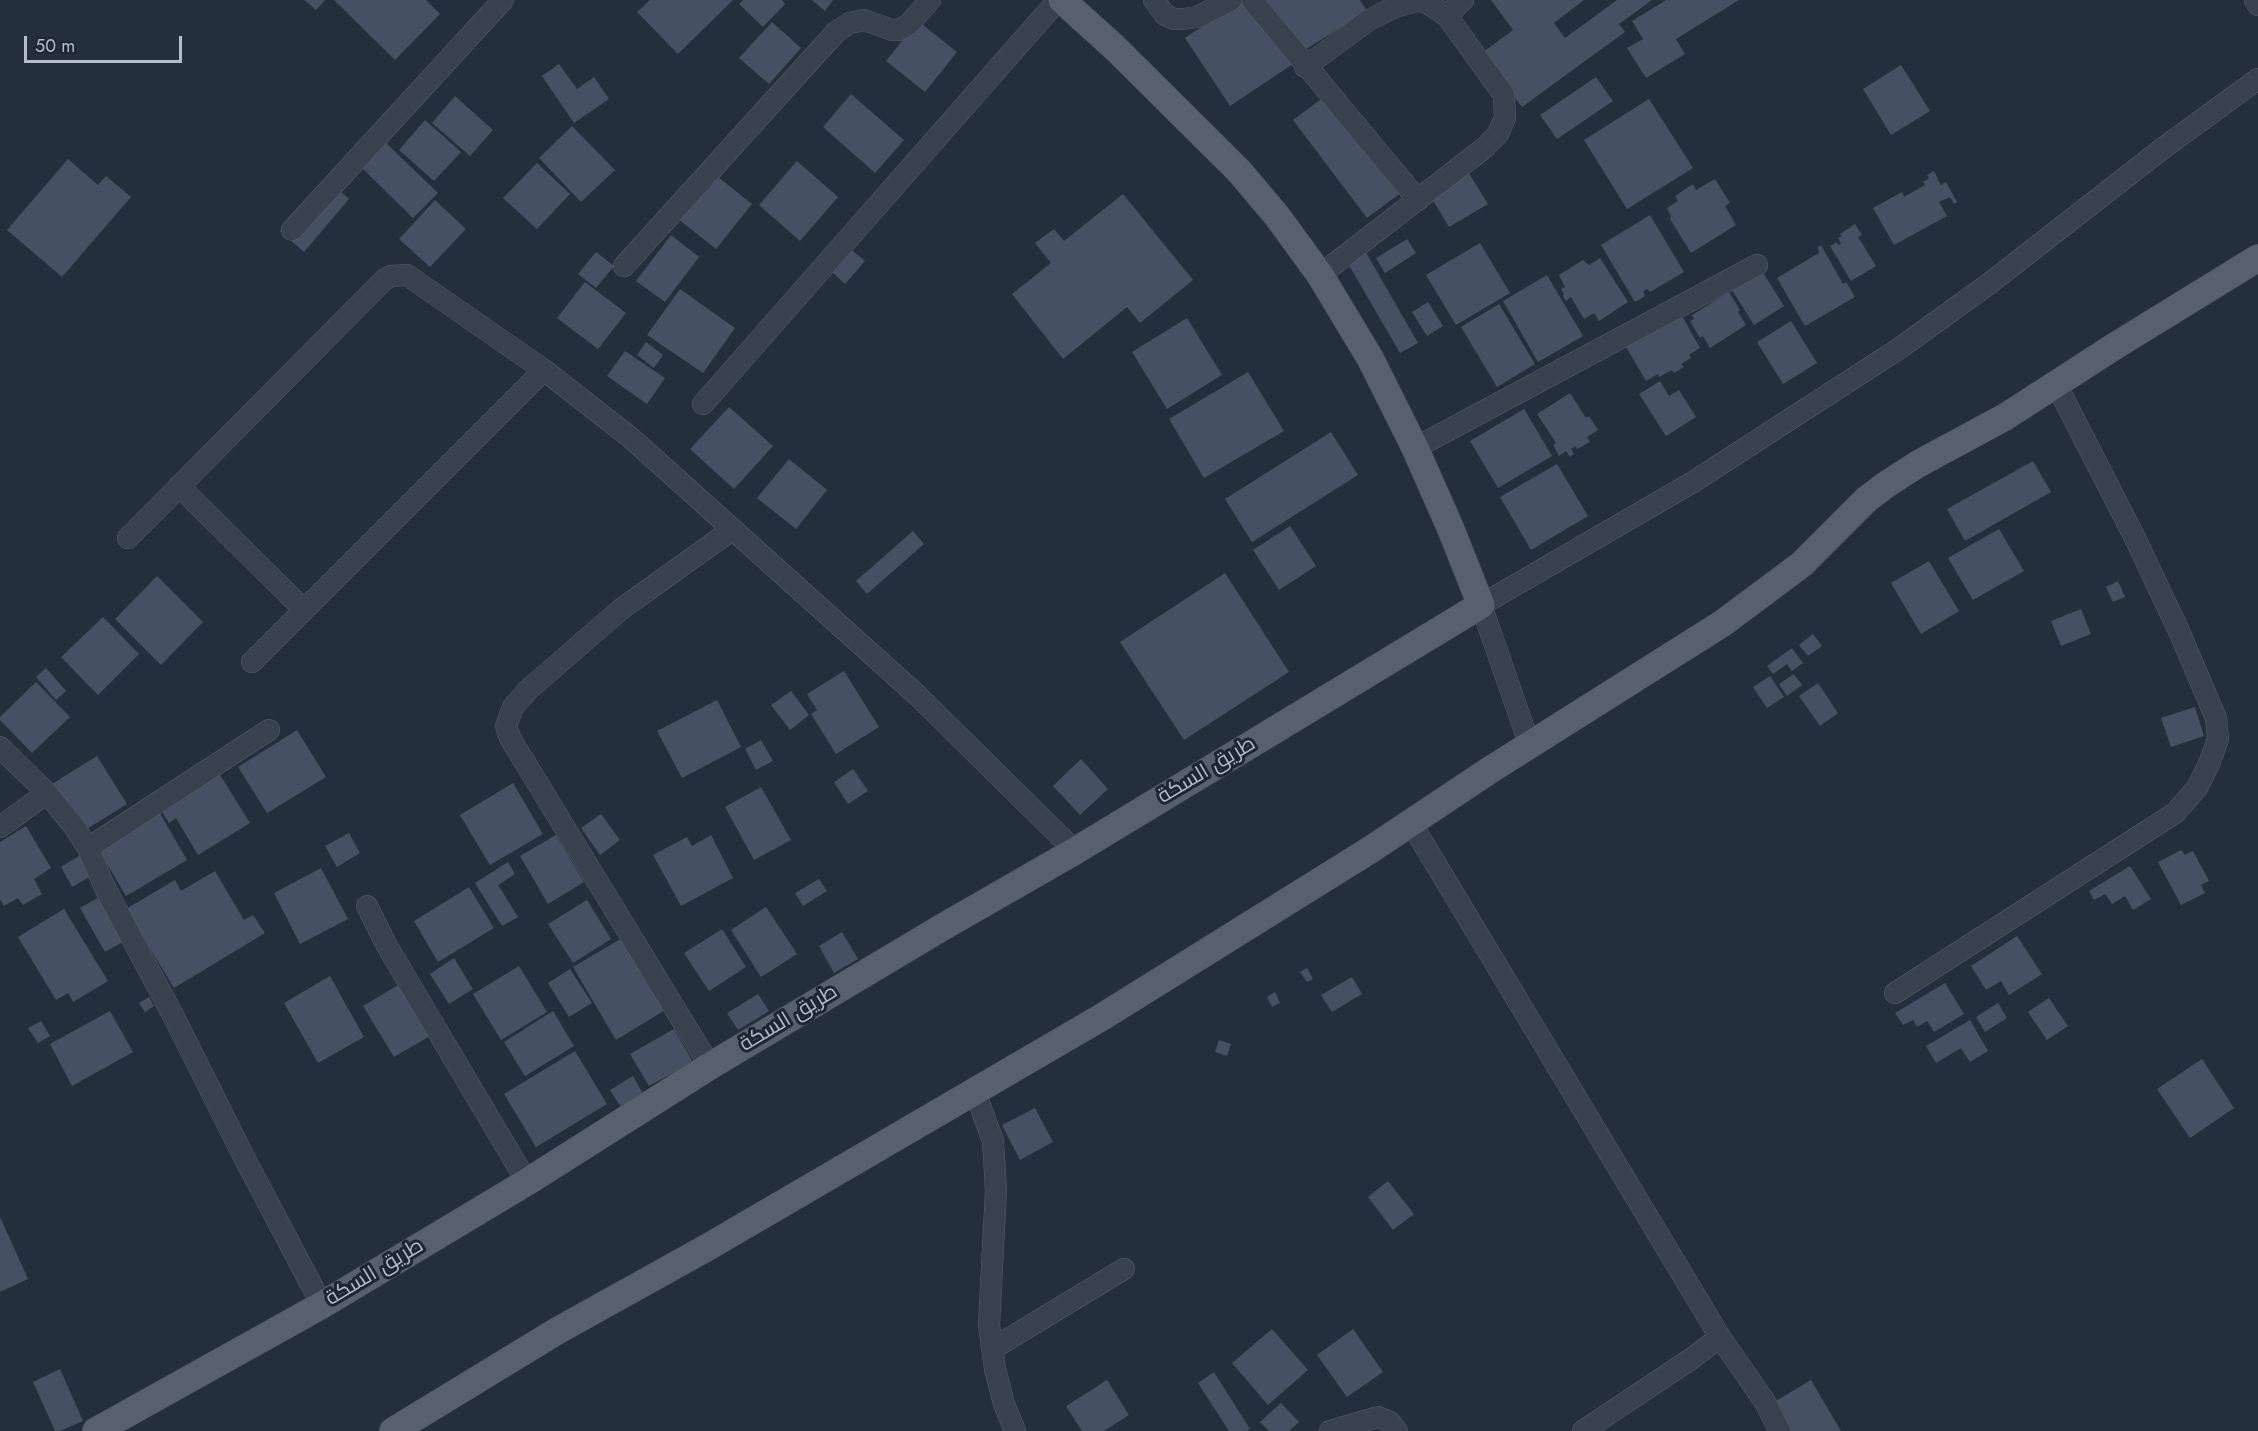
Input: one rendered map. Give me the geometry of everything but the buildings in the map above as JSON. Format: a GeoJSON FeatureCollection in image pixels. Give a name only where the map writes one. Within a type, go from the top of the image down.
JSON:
{"type":"FeatureCollection","features":[{"type":"Feature","properties":{"kind":"main road"},"geometry":{"type":"LineString","coordinates":[[1060,0],[1114,47],[1239,171],[1277,216],[1320,275],[1370,358],[1415,448],[1481,605]]}},
{"type":"Feature","properties":{"kind":"main road"},"geometry":{"type":"LineString","coordinates":[[393,1431],[547,1337],[708,1247],[975,1092],[1246,928],[1723,623],[1802,564],[1867,499],[1887,484],[1918,464],[2005,417],[2258,258]]}},
{"type":"Feature","properties":{"kind":"main road","name":"طريق السكة"},"geometry":{"type":"LineString","coordinates":[[96,1431],[322,1305],[527,1182],[710,1066],[1075,851],[1481,605]]}},
{"type":"Feature","properties":{"kind":"street"},"geometry":{"type":"LineString","coordinates":[[292,230],[503,0]]}},
{"type":"Feature","properties":{"kind":"street"},"geometry":{"type":"LineString","coordinates":[[624,266],[837,31],[850,23],[864,20],[892,30],[899,30],[909,24],[930,0]]}},
{"type":"Feature","properties":{"kind":"street"},"geometry":{"type":"LineString","coordinates":[[703,404],[1060,0]]}},
{"type":"Feature","properties":{"kind":"street"},"geometry":{"type":"LineString","coordinates":[[1154,0],[1165,15],[1174,19],[1185,19],[1197,16],[1231,0]]}},
{"type":"Feature","properties":{"kind":"street"},"geometry":{"type":"LineString","coordinates":[[1252,0],[1305,67],[1418,200]]}},
{"type":"Feature","properties":{"kind":"street"},"geometry":{"type":"LineString","coordinates":[[1447,16],[1464,0]]}},
{"type":"Feature","properties":{"kind":"street"},"geometry":{"type":"LineString","coordinates":[[2255,0],[2258,4]]}},
{"type":"Feature","properties":{"kind":"street"},"geometry":{"type":"LineString","coordinates":[[1305,67],[1369,20],[1395,7],[1417,1],[1426,2],[1447,16],[1504,95],[1505,118],[1498,134],[1484,150],[1320,275]]}},
{"type":"Feature","properties":{"kind":"street"},"geometry":{"type":"LineString","coordinates":[[1530,746],[1481,605],[1693,482],[1900,348],[1990,283],[2153,156],[2258,79]]}},
{"type":"Feature","properties":{"kind":"street"},"geometry":{"type":"LineString","coordinates":[[1415,448],[1757,265]]}},
{"type":"Feature","properties":{"kind":"street"},"geometry":{"type":"LineString","coordinates":[[128,537],[384,280],[391,276],[407,274],[544,370],[631,438],[917,695],[1075,851]]}},
{"type":"Feature","properties":{"kind":"street"},"geometry":{"type":"LineString","coordinates":[[252,662],[544,370]]}},
{"type":"Feature","properties":{"kind":"street"},"geometry":{"type":"LineString","coordinates":[[1895,993],[2175,813],[2197,788],[2209,765],[2218,739],[2216,718],[2178,629],[2135,538],[2056,384]]}},
{"type":"Feature","properties":{"kind":"street"},"geometry":{"type":"LineString","coordinates":[[179,486],[304,610]]}},
{"type":"Feature","properties":{"kind":"street"},"geometry":{"type":"LineString","coordinates":[[710,1066],[510,738],[506,726],[513,707],[528,690],[620,610],[734,529]]}},
{"type":"Feature","properties":{"kind":"street"},"geometry":{"type":"LineString","coordinates":[[88,848],[269,730]]}},
{"type":"Feature","properties":{"kind":"street"},"geometry":{"type":"LineString","coordinates":[[0,747],[47,793],[88,848],[105,888],[176,1019],[246,1161],[322,1305]]}},
{"type":"Feature","properties":{"kind":"street"},"geometry":{"type":"LineString","coordinates":[[0,827],[47,793]]}},
{"type":"Feature","properties":{"kind":"street"},"geometry":{"type":"LineString","coordinates":[[1412,823],[1720,1337],[1765,1402],[1780,1431]]}},
{"type":"Feature","properties":{"kind":"street"},"geometry":{"type":"LineString","coordinates":[[367,906],[387,946],[527,1182]]}},
{"type":"Feature","properties":{"kind":"street"},"geometry":{"type":"LineString","coordinates":[[975,1092],[993,1141],[995,1180],[989,1325],[994,1369],[1015,1431]]}},
{"type":"Feature","properties":{"kind":"street"},"geometry":{"type":"LineString","coordinates":[[992,1349],[1124,1269]]}},
{"type":"Feature","properties":{"kind":"street"},"geometry":{"type":"LineString","coordinates":[[1583,1431],[1720,1337]]}},
{"type":"Feature","properties":{"kind":"street"},"geometry":{"type":"LineString","coordinates":[[1330,1431],[1378,1417],[1390,1422],[1397,1431]]}}]}
